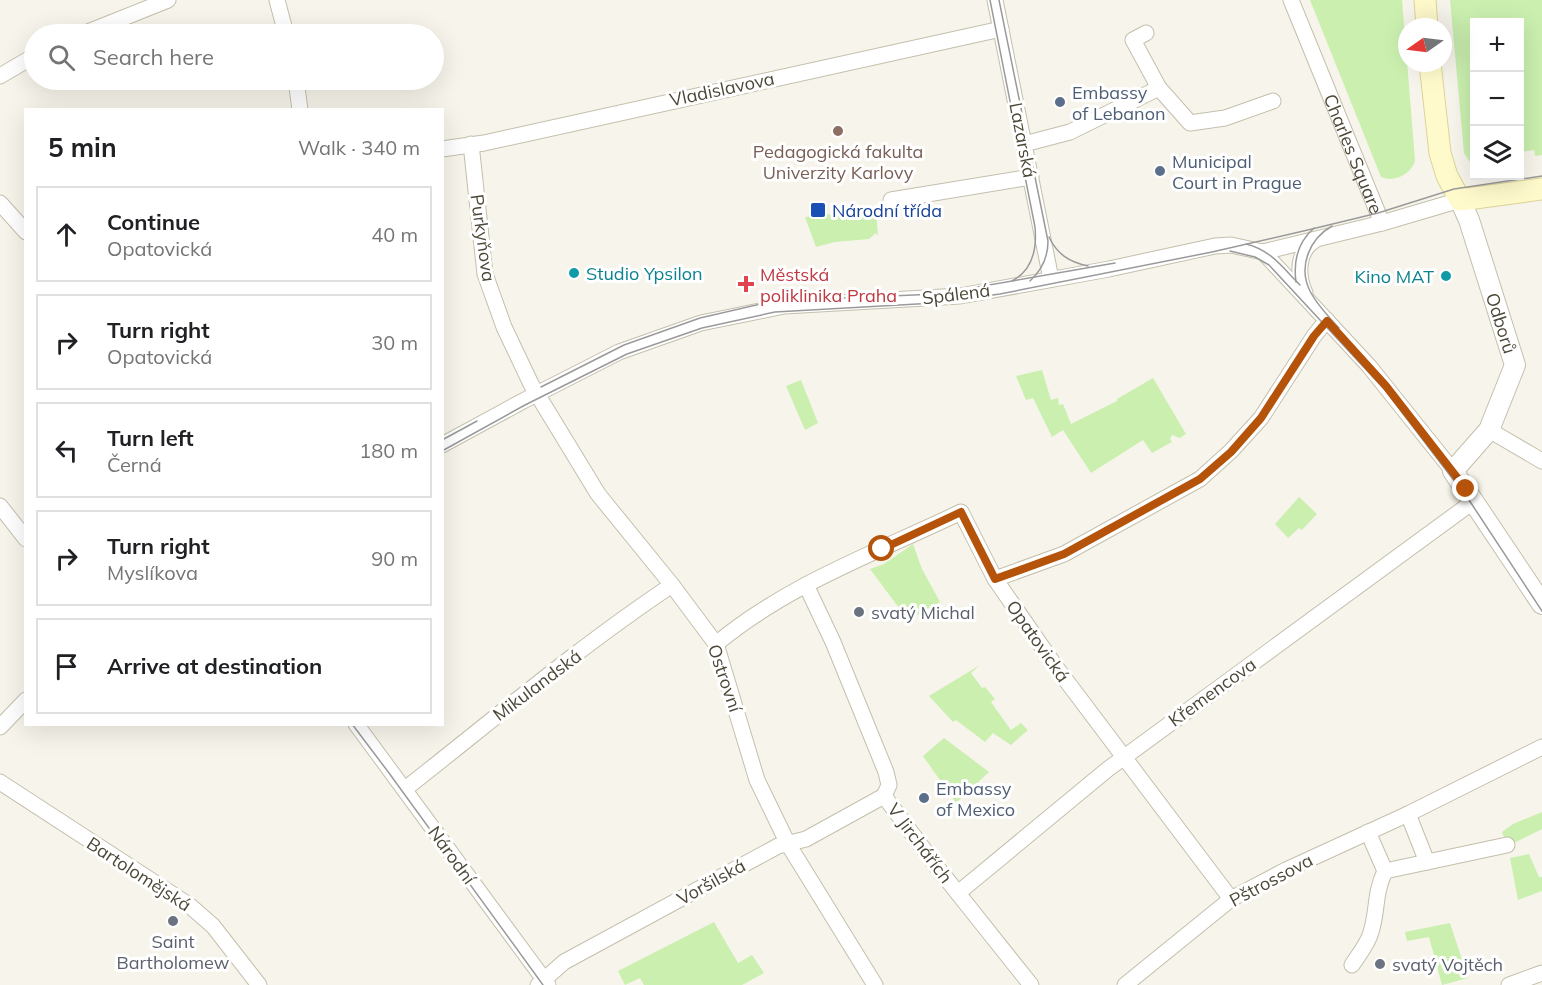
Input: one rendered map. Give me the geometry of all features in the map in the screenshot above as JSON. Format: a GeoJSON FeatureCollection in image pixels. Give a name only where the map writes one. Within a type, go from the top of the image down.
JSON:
{"type":"FeatureCollection","features":[{"type":"Feature","properties":{"kind":"main road"},"geometry":{"type":"LineString","coordinates":[[1425,0],[1426,18]]}},
{"type":"Feature","properties":{"kind":"main road"},"geometry":{"type":"LineString","coordinates":[[1431,72],[1440,153],[1447,176],[1460,200]]}},
{"type":"Feature","properties":{"kind":"main road","name":"Charles Square"},"geometry":{"type":"LineString","coordinates":[[1460,200],[1542,189]]}},
{"type":"Feature","properties":{"kind":"street"},"geometry":{"type":"LineString","coordinates":[[108,24],[168,0]]}},
{"type":"Feature","properties":{"kind":"street"},"geometry":{"type":"LineString","coordinates":[[277,0],[283,24]]}},
{"type":"Feature","properties":{"kind":"street","name":"Lazarská"},"geometry":{"type":"LineString","coordinates":[[995,0],[1051,279]]}},
{"type":"Feature","properties":{"kind":"street","name":"Charles Square"},"geometry":{"type":"LineString","coordinates":[[1291,0],[1382,223],[1460,200]]}},
{"type":"Feature","properties":{"kind":"street","name":"Vladislavova"},"geometry":{"type":"LineString","coordinates":[[444,149],[1001,29]]}},
{"type":"Feature","properties":{"kind":"street"},"geometry":{"type":"LineString","coordinates":[[1146,33],[1132,40],[1159,88],[1190,123],[1225,118],[1273,101]]}},
{"type":"Feature","properties":{"kind":"street"},"geometry":{"type":"LineString","coordinates":[[0,76],[24,62]]}},
{"type":"Feature","properties":{"kind":"street"},"geometry":{"type":"LineString","coordinates":[[1024,144],[1070,132],[1159,88]]}},
{"type":"Feature","properties":{"kind":"street"},"geometry":{"type":"LineString","coordinates":[[297,90],[300,108]]}},
{"type":"Feature","properties":{"kind":"street","name":"Purkyňova"},"geometry":{"type":"LineString","coordinates":[[471,144],[485,274],[504,327],[537,393]]}},
{"type":"Feature","properties":{"kind":"street"},"geometry":{"type":"LineString","coordinates":[[891,200],[1031,177]]}},
{"type":"Feature","properties":{"kind":"street","name":"Odborů"},"geometry":{"type":"LineString","coordinates":[[1453,471],[1489,430],[1515,364],[1469,220],[1460,200]]}},
{"type":"Feature","properties":{"kind":"street"},"geometry":{"type":"LineString","coordinates":[[0,203],[24,230]]}},
{"type":"Feature","properties":{"kind":"street","name":"Spálená"},"geometry":{"type":"LineString","coordinates":[[444,444],[537,393],[625,349],[720,318],[784,306],[960,296],[1215,246],[1231,245],[1263,252],[1382,223]]}},
{"type":"Feature","properties":{"kind":"street"},"geometry":{"type":"LineString","coordinates":[[1308,300],[1300,279],[1300,265],[1305,248],[1315,240]]}},
{"type":"Feature","properties":{"kind":"street"},"geometry":{"type":"LineString","coordinates":[[1263,252],[1386,386],[1453,471],[1542,604]]}},
{"type":"Feature","properties":{"kind":"street"},"geometry":{"type":"LineString","coordinates":[[995,579],[1064,554],[1200,479],[1231,452],[1261,418],[1314,336],[1327,321]]}},
{"type":"Feature","properties":{"kind":"street","name":"Ostrovní"},"geometry":{"type":"LineString","coordinates":[[537,393],[598,494],[672,585],[716,644],[757,780],[788,844],[875,985]]}},
{"type":"Feature","properties":{"kind":"street"},"geometry":{"type":"LineString","coordinates":[[1489,430],[1542,461]]}},
{"type":"Feature","properties":{"kind":"street","name":"Křemencova"},"geometry":{"type":"LineString","coordinates":[[958,893],[1125,757],[1474,501]]}},
{"type":"Feature","properties":{"kind":"street"},"geometry":{"type":"LineString","coordinates":[[0,506],[24,536]]}},
{"type":"Feature","properties":{"kind":"street","name":"Opatovická"},"geometry":{"type":"LineString","coordinates":[[716,644],[731,632],[806,585],[961,512],[995,579],[1056,667],[1231,899]]}},
{"type":"Feature","properties":{"kind":"street","name":"Mikulandská"},"geometry":{"type":"LineString","coordinates":[[405,789],[536,685],[672,585]]}},
{"type":"Feature","properties":{"kind":"street","name":"V Jirchářích"},"geometry":{"type":"LineString","coordinates":[[806,585],[833,642],[886,772],[889,785],[884,796],[1031,985]]}},
{"type":"Feature","properties":{"kind":"street"},"geometry":{"type":"LineString","coordinates":[[0,727],[24,702]]}},
{"type":"Feature","properties":{"kind":"street","name":"Národní"},"geometry":{"type":"LineString","coordinates":[[358,726],[543,983]]}},
{"type":"Feature","properties":{"kind":"street","name":"Pštrossova"},"geometry":{"type":"LineString","coordinates":[[1125,985],[1231,899],[1286,870],[1408,814],[1542,747]]}},
{"type":"Feature","properties":{"kind":"street","name":"Bartolomějská"},"geometry":{"type":"LineString","coordinates":[[0,782],[189,905],[213,926],[259,985]]}},
{"type":"Feature","properties":{"kind":"street","name":"Voršilská"},"geometry":{"type":"LineString","coordinates":[[543,983],[564,962],[778,846],[806,839],[884,796]]}},
{"type":"Feature","properties":{"kind":"street"},"geometry":{"type":"LineString","coordinates":[[1408,814],[1427,862]]}},
{"type":"Feature","properties":{"kind":"street"},"geometry":{"type":"LineString","coordinates":[[1352,965],[1368,942],[1378,887],[1385,871],[1368,832]]}},
{"type":"Feature","properties":{"kind":"street"},"geometry":{"type":"LineString","coordinates":[[1385,871],[1506,844]]}},
{"type":"Feature","properties":{"kind":"street"},"geometry":{"type":"LineString","coordinates":[[1509,985],[1542,973]]}},
{"type":"Feature","properties":{"kind":"green space"},"geometry":{"type":"Polygon","coordinates":[[[1310,0],[1402,0],[1403,18],[1398,18],[1398,72],[1408,72],[1415,160],[1402,176],[1391,179],[1381,177],[1310,0]]]}},
{"type":"Feature","properties":{"kind":"green space"},"geometry":{"type":"Polygon","coordinates":[[[1450,0],[1542,0],[1542,155],[1535,156],[1534,150],[1524,151],[1524,18],[1470,18],[1470,162],[1464,153],[1450,0]]]}},
{"type":"Feature","properties":{"kind":"green space"},"geometry":{"type":"Polygon","coordinates":[[[876,209],[878,236],[876,233],[869,239],[835,242],[816,247],[805,217],[876,209]]]}},
{"type":"Feature","properties":{"kind":"green space"},"geometry":{"type":"Polygon","coordinates":[[[1042,370],[1051,400],[1058,398],[1059,405],[1063,404],[1071,424],[1117,401],[1153,378],[1186,434],[1180,438],[1172,435],[1170,439],[1172,442],[1152,453],[1143,440],[1091,473],[1063,430],[1052,437],[1033,398],[1026,400],[1016,376],[1042,370]]]}},
{"type":"Feature","properties":{"kind":"green space"},"geometry":{"type":"Polygon","coordinates":[[[801,380],[818,423],[805,430],[786,386],[801,380]]]}},
{"type":"Feature","properties":{"kind":"green space"},"geometry":{"type":"Polygon","coordinates":[[[1299,497],[1317,514],[1302,530],[1299,528],[1288,538],[1275,524],[1299,497]]]}},
{"type":"Feature","properties":{"kind":"green space"},"geometry":{"type":"Polygon","coordinates":[[[913,544],[922,569],[940,602],[908,620],[870,569],[884,564],[913,544]]]}},
{"type":"Feature","properties":{"kind":"green space"},"geometry":{"type":"Polygon","coordinates":[[[980,665],[971,673],[982,688],[985,687],[995,699],[991,702],[1011,730],[1021,723],[1028,730],[1011,745],[993,733],[985,742],[956,720],[953,722],[929,696],[980,665]]]}},
{"type":"Feature","properties":{"kind":"green space"},"geometry":{"type":"Polygon","coordinates":[[[944,738],[989,772],[956,803],[923,756],[944,738]]]}},
{"type":"Feature","properties":{"kind":"green space"},"geometry":{"type":"Polygon","coordinates":[[[1542,812],[1542,829],[1512,844],[1507,844],[1502,832],[1513,824],[1542,812]]]}},
{"type":"Feature","properties":{"kind":"green space"},"geometry":{"type":"Polygon","coordinates":[[[1529,854],[1539,877],[1542,877],[1542,891],[1518,900],[1510,858],[1529,854]]]}},
{"type":"Feature","properties":{"kind":"green space"},"geometry":{"type":"Polygon","coordinates":[[[714,922],[738,963],[752,955],[764,973],[742,985],[644,985],[640,978],[625,985],[618,971],[714,922]]]}},
{"type":"Feature","properties":{"kind":"green space"},"geometry":{"type":"Polygon","coordinates":[[[1450,923],[1468,978],[1442,985],[1429,937],[1407,941],[1405,932],[1450,923]]]}},
{"type":"Feature","properties":{"kind":"tram line"},"geometry":{"type":"LineString","coordinates":[[990,0],[1035,227],[1032,258],[1025,271],[1012,281]]}},
{"type":"Feature","properties":{"kind":"tram line"},"geometry":{"type":"LineString","coordinates":[[999,0],[1048,241],[1044,263],[1030,281]]}},
{"type":"Feature","properties":{"kind":"tram line"},"geometry":{"type":"LineString","coordinates":[[444,450],[525,405],[627,354],[702,328],[775,312],[935,303],[1000,294],[1212,252],[1312,229],[1378,213],[1454,189],[1542,176]]}},
{"type":"Feature","properties":{"kind":"tram line"},"geometry":{"type":"LineString","coordinates":[[1332,226],[1317,238],[1312,246],[1308,254],[1305,273],[1313,296],[1339,328]]}},
{"type":"Feature","properties":{"kind":"tram line"},"geometry":{"type":"LineString","coordinates":[[1296,282],[1295,266],[1300,245],[1314,228]]}},
{"type":"Feature","properties":{"kind":"tram line"},"geometry":{"type":"LineString","coordinates":[[1049,237],[1064,256],[1088,266]]}},
{"type":"Feature","properties":{"kind":"tram line"},"geometry":{"type":"LineString","coordinates":[[1246,244],[1270,255],[1300,285]]}},
{"type":"Feature","properties":{"kind":"tram line"},"geometry":{"type":"LineString","coordinates":[[1230,251],[1255,257],[1269,265],[1385,390],[1471,503],[1542,611]]}},
{"type":"Feature","properties":{"kind":"tram line"},"geometry":{"type":"LineString","coordinates":[[541,387],[624,345],[700,318],[774,301],[937,294],[1115,263]]}},
{"type":"Feature","properties":{"kind":"tram line"},"geometry":{"type":"LineString","coordinates":[[444,439],[477,421]]}},
{"type":"Feature","properties":{"kind":"tram line"},"geometry":{"type":"LineString","coordinates":[[354,726],[543,985]]}},
{"type":"Feature","properties":{"kind":"place","name":"Embassy of Lebanon"},"geometry":{"type":"Point","coordinates":[1060,102]}},
{"type":"Feature","properties":{"kind":"place","name":"Pedagogická fakulta Univerzity Karlovy"},"geometry":{"type":"Point","coordinates":[838,131]}},
{"type":"Feature","properties":{"kind":"place","name":"Municipal Court in Prague"},"geometry":{"type":"Point","coordinates":[1160,171]}},
{"type":"Feature","properties":{"kind":"place","name":"Národní třída"},"geometry":{"type":"Point","coordinates":[818,210]}},
{"type":"Feature","properties":{"kind":"place","name":"Studio Ypsilon"},"geometry":{"type":"Point","coordinates":[574,273]}},
{"type":"Feature","properties":{"kind":"place","name":"Kino MAT"},"geometry":{"type":"Point","coordinates":[1446,276]}},
{"type":"Feature","properties":{"kind":"place","name":"Městská poliklinika Praha"},"geometry":{"type":"Point","coordinates":[746,284]}},
{"type":"Feature","properties":{"kind":"place","name":"svatý Michal"},"geometry":{"type":"Point","coordinates":[859,612]}},
{"type":"Feature","properties":{"kind":"place","name":"Embassy of Mexico"},"geometry":{"type":"Point","coordinates":[924,798]}},
{"type":"Feature","properties":{"kind":"place","name":"Saint Bartholomew"},"geometry":{"type":"Point","coordinates":[173,921]}},
{"type":"Feature","properties":{"kind":"place","name":"svatý Vojtěch"},"geometry":{"type":"Point","coordinates":[1380,964]}},
{"type":"Feature","properties":{"kind":"route"},"geometry":{"type":"LineString","coordinates":[[882,549],[961,512],[995,579],[1064,554],[1200,479],[1231,452],[1261,418],[1314,336],[1327,321],[1386,386],[1466,489]]}}]}
